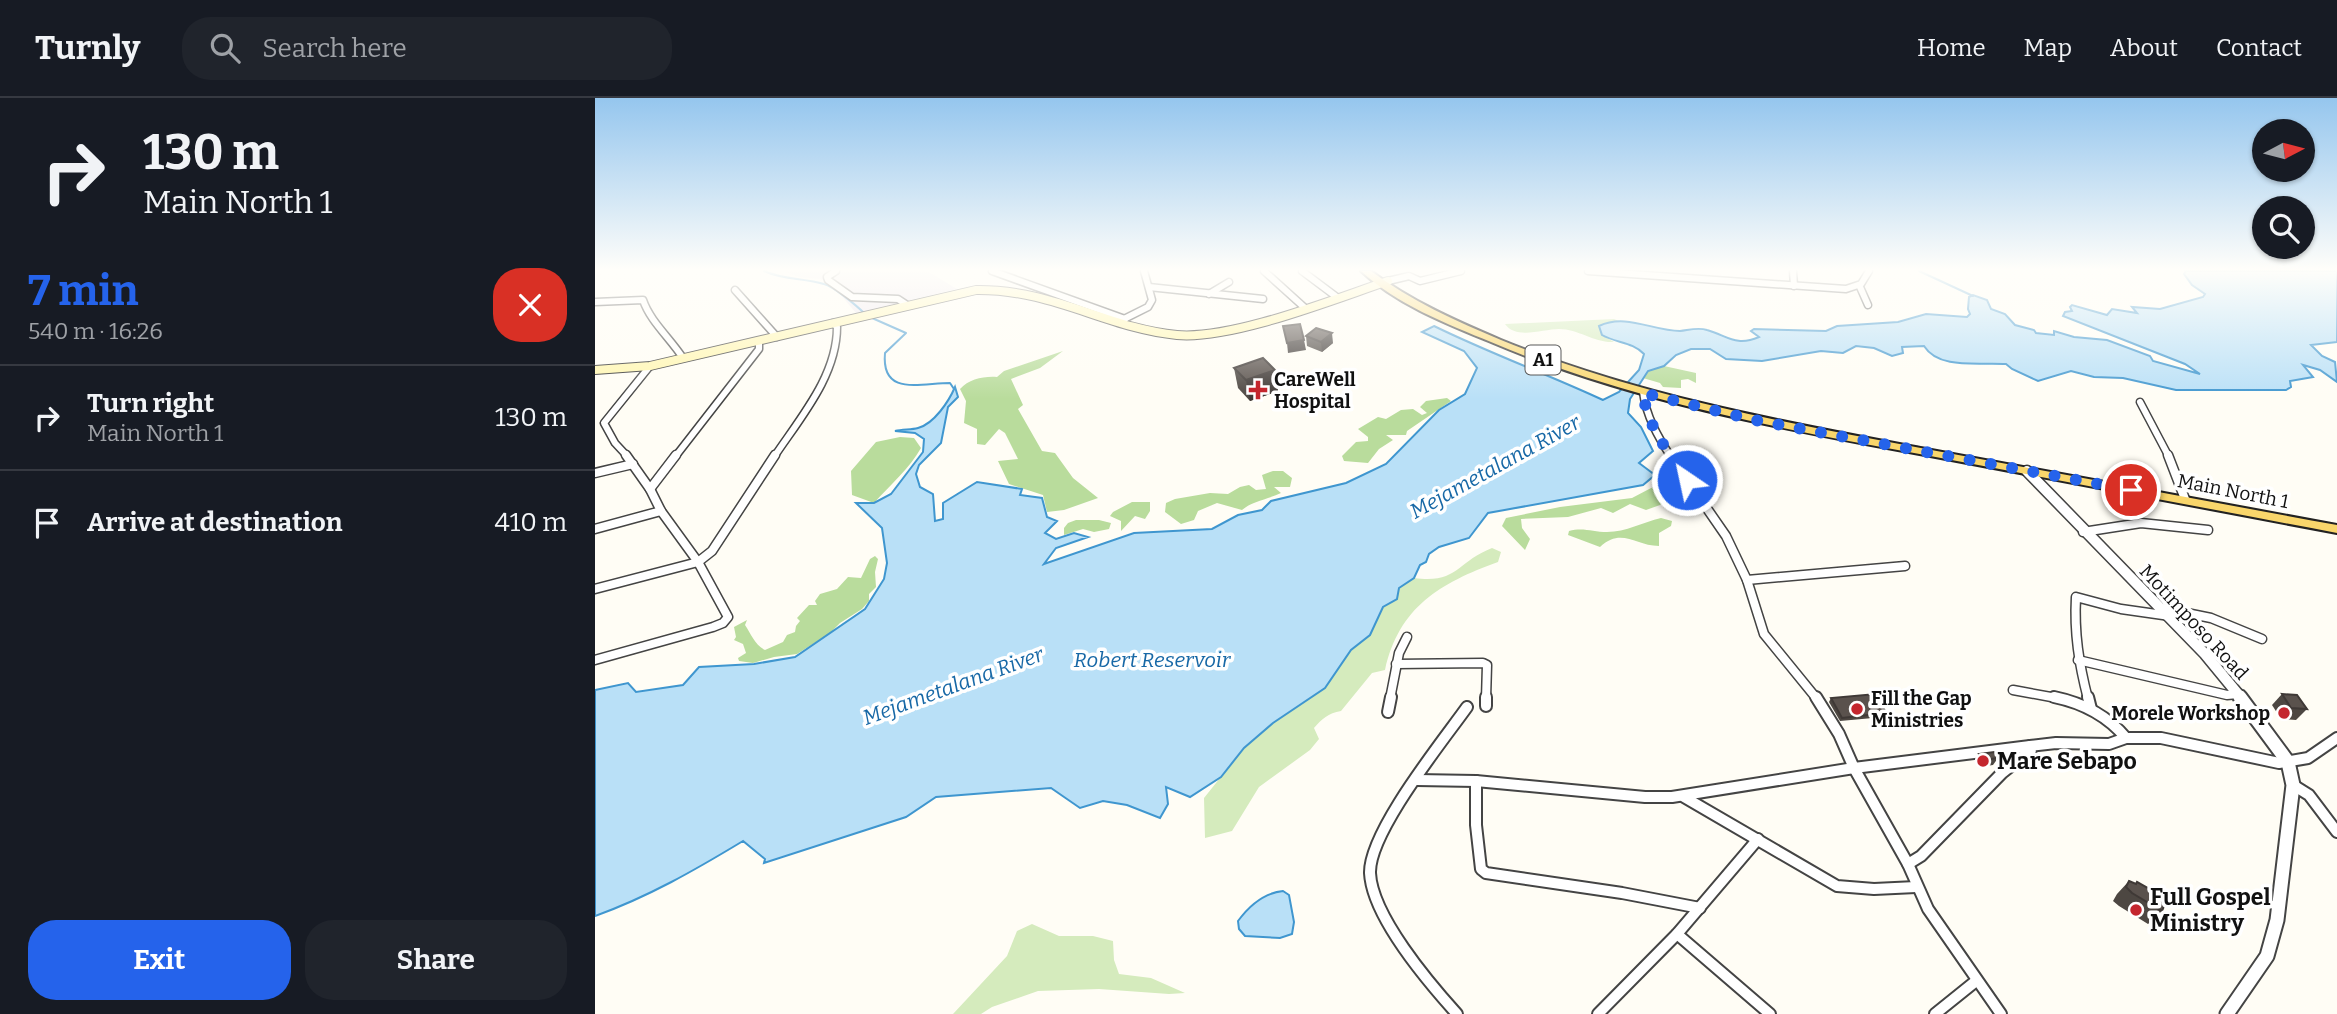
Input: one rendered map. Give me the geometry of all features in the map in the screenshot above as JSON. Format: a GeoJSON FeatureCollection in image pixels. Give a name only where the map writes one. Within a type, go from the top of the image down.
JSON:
{"type":"FeatureCollection","features":[{"type":"Feature","properties":{"kind":"main road"},"geometry":{"type":"LineString","coordinates":[[595,370],[650,366],[872,314]]}},
{"type":"Feature","properties":{"kind":"main road"},"geometry":{"type":"LineString","coordinates":[[1102,314],[1169,334],[1202,335],[1286,314]]}},
{"type":"Feature","properties":{"kind":"main road","name":"Main North 1"},"geometry":{"type":"LineString","coordinates":[[1435,314],[1530,355],[1617,385],[1759,421],[2337,529]]}},
{"type":"Feature","properties":{"kind":"main road"},"geometry":{"type":"LineString","coordinates":[[595,377],[620,370]]}},
{"type":"Feature","properties":{"kind":"street"},"geometry":{"type":"LineString","coordinates":[[647,314],[666,333],[683,358]]}},
{"type":"Feature","properties":{"kind":"street"},"geometry":{"type":"LineString","coordinates":[[756,314],[777,337]]}},
{"type":"Feature","properties":{"kind":"street"},"geometry":{"type":"LineString","coordinates":[[1106,314],[1123,320],[1135,314]]}},
{"type":"Feature","properties":{"kind":"street"},"geometry":{"type":"LineString","coordinates":[[595,589],[698,562],[712,551],[815,394],[837,347],[837,327],[834,323]]}},
{"type":"Feature","properties":{"kind":"street"},"geometry":{"type":"LineString","coordinates":[[650,489],[759,349],[759,341]]}},
{"type":"Feature","properties":{"kind":"street"},"geometry":{"type":"LineString","coordinates":[[595,425],[604,423],[650,366]]}},
{"type":"Feature","properties":{"kind":"street"},"geometry":{"type":"LineString","coordinates":[[1641,392],[1659,439],[1711,511],[1747,580],[1764,634],[1815,696],[1839,734],[1854,768],[1908,864],[1916,887],[1938,926],[2001,1014]]}},
{"type":"Feature","properties":{"kind":"street"},"geometry":{"type":"LineString","coordinates":[[2140,402],[2166,450],[2185,499]]}},
{"type":"Feature","properties":{"kind":"street"},"geometry":{"type":"LineString","coordinates":[[595,660],[713,627],[728,617],[698,562],[604,423]]}},
{"type":"Feature","properties":{"kind":"street"},"geometry":{"type":"LineString","coordinates":[[595,473],[633,464]]}},
{"type":"Feature","properties":{"kind":"street","name":"Motimposo Road"},"geometry":{"type":"LineString","coordinates":[[2027,471],[2083,531],[2166,612],[2238,694],[2288,762],[2293,785],[2274,932],[2267,956],[2227,1014]]}},
{"type":"Feature","properties":{"kind":"street"},"geometry":{"type":"LineString","coordinates":[[595,528],[661,511]]}},
{"type":"Feature","properties":{"kind":"street"},"geometry":{"type":"LineString","coordinates":[[2083,531],[2141,523],[2208,530]]}},
{"type":"Feature","properties":{"kind":"street"},"geometry":{"type":"LineString","coordinates":[[1747,580],[1905,566]]}},
{"type":"Feature","properties":{"kind":"street"},"geometry":{"type":"LineString","coordinates":[[2091,709],[2078,660],[2074,627],[2076,597],[2121,609],[2183,611],[2211,618],[2262,639]]}},
{"type":"Feature","properties":{"kind":"street"},"geometry":{"type":"LineString","coordinates":[[1388,712],[1396,664],[1407,637]]}},
{"type":"Feature","properties":{"kind":"street"},"geometry":{"type":"LineString","coordinates":[[2078,660],[2227,695],[2238,694]]}},
{"type":"Feature","properties":{"kind":"street"},"geometry":{"type":"LineString","coordinates":[[1396,664],[1483,663],[1486,665],[1487,678],[1486,706]]}},
{"type":"Feature","properties":{"kind":"street"},"geometry":{"type":"LineString","coordinates":[[2013,690],[2059,699],[2091,709],[2120,729],[2126,738]]}},
{"type":"Feature","properties":{"kind":"street"},"geometry":{"type":"LineString","coordinates":[[1457,1014],[1433,989],[1408,953],[1374,890],[1370,872],[1374,855],[1391,819],[1467,707]]}},
{"type":"Feature","properties":{"kind":"street"},"geometry":{"type":"LineString","coordinates":[[1417,780],[1476,781],[1645,797],[1684,797],[1854,768],[2056,743],[2109,744],[2126,738],[2161,738],[2262,760],[2288,762],[2308,758],[2337,738]]}},
{"type":"Feature","properties":{"kind":"street"},"geometry":{"type":"LineString","coordinates":[[1908,864],[1921,856],[2002,773],[2031,750],[2030,746]]}},
{"type":"Feature","properties":{"kind":"street"},"geometry":{"type":"LineString","coordinates":[[1476,781],[1478,849],[1481,869],[1486,873],[1622,893],[1700,908]]}},
{"type":"Feature","properties":{"kind":"street"},"geometry":{"type":"LineString","coordinates":[[2293,785],[2309,795],[2337,832]]}},
{"type":"Feature","properties":{"kind":"street"},"geometry":{"type":"LineString","coordinates":[[1684,797],[1837,886],[1851,889],[1916,887]]}},
{"type":"Feature","properties":{"kind":"street"},"geometry":{"type":"LineString","coordinates":[[1598,1014],[1677,934],[1758,839]]}},
{"type":"Feature","properties":{"kind":"street"},"geometry":{"type":"LineString","coordinates":[[1677,934],[1770,1014]]}},
{"type":"Feature","properties":{"kind":"street"},"geometry":{"type":"LineString","coordinates":[[1935,1014],[1976,981]]}},
{"type":"Feature","properties":{"kind":"green space"},"geometry":{"type":"Polygon","coordinates":[[[1614,319],[1619,321],[1606,323],[1602,335],[1614,342],[1566,330],[1516,332],[1505,324],[1614,319]]]}},
{"type":"Feature","properties":{"kind":"green space"},"geometry":{"type":"Polygon","coordinates":[[[1063,351],[1040,368],[1011,379],[1023,405],[1018,409],[1042,451],[1055,453],[1073,478],[1098,498],[1064,510],[1047,512],[1043,495],[1009,484],[998,461],[1018,459],[1005,433],[999,429],[985,445],[977,444],[977,429],[964,423],[966,401],[960,389],[972,381],[997,377],[1004,371],[1063,351]]]}},
{"type":"Feature","properties":{"kind":"green space"},"geometry":{"type":"Polygon","coordinates":[[[1664,366],[1696,373],[1696,383],[1688,379],[1681,380],[1681,388],[1663,387],[1660,383],[1643,378],[1648,371],[1664,366]]]}},
{"type":"Feature","properties":{"kind":"green space"},"geometry":{"type":"Polygon","coordinates":[[[1447,398],[1451,401],[1407,431],[1406,435],[1386,435],[1393,440],[1379,449],[1368,463],[1344,461],[1342,456],[1356,442],[1368,441],[1368,437],[1358,429],[1378,417],[1386,419],[1401,410],[1413,409],[1422,415],[1427,413],[1420,407],[1426,401],[1447,398]]]}},
{"type":"Feature","properties":{"kind":"green space"},"geometry":{"type":"Polygon","coordinates":[[[900,437],[914,438],[921,448],[911,462],[874,503],[852,495],[851,471],[876,442],[900,437]]]}},
{"type":"Feature","properties":{"kind":"green space"},"geometry":{"type":"Polygon","coordinates":[[[1283,471],[1292,478],[1290,487],[1274,487],[1281,493],[1242,510],[1217,503],[1198,511],[1194,520],[1181,524],[1165,512],[1166,503],[1175,499],[1210,493],[1228,494],[1249,485],[1256,490],[1266,489],[1262,475],[1283,471]]]}},
{"type":"Feature","properties":{"kind":"green space"},"geometry":{"type":"Polygon","coordinates":[[[1662,475],[1671,481],[1671,497],[1646,510],[1630,504],[1613,513],[1601,508],[1568,517],[1521,519],[1522,528],[1530,539],[1525,550],[1502,526],[1506,518],[1560,507],[1632,498],[1653,487],[1662,475]]]}},
{"type":"Feature","properties":{"kind":"green space"},"geometry":{"type":"Polygon","coordinates":[[[1132,502],[1150,502],[1150,511],[1145,519],[1135,516],[1121,531],[1121,521],[1110,516],[1132,502]]]}},
{"type":"Feature","properties":{"kind":"green space"},"geometry":{"type":"Polygon","coordinates":[[[1661,518],[1672,521],[1671,526],[1659,533],[1659,546],[1615,538],[1600,547],[1568,535],[1569,531],[1579,529],[1607,532],[1621,530],[1661,518]]]}},
{"type":"Feature","properties":{"kind":"green space"},"geometry":{"type":"Polygon","coordinates":[[[1076,520],[1111,523],[1109,529],[1094,532],[1083,529],[1064,535],[1064,528],[1068,523],[1076,520]]]}},
{"type":"Feature","properties":{"kind":"green space"},"geometry":{"type":"Polygon","coordinates":[[[1492,548],[1501,552],[1498,562],[1440,589],[1412,614],[1391,648],[1385,670],[1372,673],[1341,711],[1329,715],[1314,728],[1319,739],[1310,750],[1259,787],[1232,831],[1205,838],[1204,798],[1244,748],[1273,723],[1325,688],[1351,650],[1370,635],[1383,607],[1397,599],[1399,588],[1414,578],[1429,579],[1449,575],[1492,548]]]}},
{"type":"Feature","properties":{"kind":"green space"},"geometry":{"type":"Polygon","coordinates":[[[875,556],[878,559],[876,587],[869,594],[869,601],[862,609],[797,654],[753,663],[739,661],[738,658],[746,653],[743,644],[734,640],[734,627],[747,620],[745,625],[765,650],[783,642],[787,635],[795,632],[800,621],[797,618],[809,605],[817,605],[815,601],[820,594],[837,589],[848,577],[861,578],[870,559],[875,556]]]}},
{"type":"Feature","properties":{"kind":"green space"},"geometry":{"type":"Polygon","coordinates":[[[1032,924],[1059,936],[1093,936],[1113,941],[1114,960],[1119,974],[1151,978],[1185,993],[1099,989],[1038,991],[992,1007],[981,1014],[953,1014],[1007,956],[1017,931],[1032,924]]]}},
{"type":"Feature","properties":{"kind":"water","name":"Robert Reservoir"},"geometry":{"type":"Polygon","coordinates":[[[1926,314],[1967,317],[1970,314],[2004,314],[2015,325],[2036,333],[2054,335],[2054,331],[2074,337],[2107,340],[2150,356],[2153,361],[2200,374],[2185,364],[2063,316],[2064,314],[2337,314],[2337,342],[2311,345],[2322,356],[2335,362],[2337,382],[2320,370],[2303,365],[2313,377],[2290,381],[2291,387],[2286,390],[2176,390],[2123,378],[2094,377],[2071,371],[2038,381],[2006,364],[1961,363],[1939,359],[1924,346],[1902,347],[1903,353],[1892,356],[1874,348],[1856,346],[1843,353],[1821,351],[1762,361],[1726,359],[1710,349],[1691,349],[1676,355],[1664,366],[1648,371],[1630,399],[1628,413],[1641,427],[1653,451],[1639,463],[1655,475],[1643,485],[1488,513],[1469,538],[1439,547],[1429,554],[1414,578],[1399,588],[1397,599],[1383,607],[1370,635],[1351,650],[1325,688],[1273,723],[1244,748],[1221,777],[1190,797],[1166,787],[1168,804],[1160,818],[1127,805],[1103,801],[1080,808],[1051,788],[936,797],[906,817],[764,863],[765,859],[743,841],[671,882],[595,916],[595,690],[628,683],[636,692],[683,685],[699,667],[754,664],[795,657],[865,609],[884,579],[887,563],[882,528],[856,503],[874,503],[891,494],[923,452],[924,439],[915,433],[895,431],[918,428],[930,422],[945,405],[955,387],[958,397],[948,407],[941,443],[919,465],[916,474],[920,487],[933,494],[935,521],[943,519],[943,503],[977,482],[1022,489],[1020,495],[1042,498],[1047,517],[1057,521],[1045,533],[1056,539],[1074,533],[1088,537],[1056,548],[1044,564],[1134,533],[1212,529],[1238,515],[1262,510],[1271,501],[1346,483],[1386,464],[1439,410],[1465,394],[1477,368],[1464,351],[1422,332],[1434,326],[1603,400],[1619,392],[1639,370],[1644,354],[1635,347],[1602,335],[1599,326],[1619,321],[1680,331],[1704,329],[1732,340],[1744,341],[1759,337],[1751,331],[1754,329],[1826,331],[1837,326],[1898,322],[1926,314]]]}},
{"type":"Feature","properties":{"kind":"water"},"geometry":{"type":"Polygon","coordinates":[[[1283,891],[1289,895],[1294,922],[1292,934],[1280,938],[1245,936],[1239,929],[1238,921],[1242,915],[1263,897],[1283,891]]]}},
{"type":"Feature","properties":{"kind":"building"},"geometry":{"type":"Polygon","coordinates":[[[1300,324],[1304,340],[1287,343],[1283,326],[1300,324]]]}},
{"type":"Feature","properties":{"kind":"building"},"geometry":{"type":"Polygon","coordinates":[[[1316,328],[1332,333],[1321,342],[1306,336],[1316,328]]]}},
{"type":"Feature","properties":{"kind":"building"},"geometry":{"type":"Polygon","coordinates":[[[1263,358],[1275,370],[1246,380],[1234,368],[1263,358]]]}},
{"type":"Feature","properties":{"kind":"building","name":"Fill the Gap Ministries"},"geometry":{"type":"Polygon","coordinates":[[[1876,694],[1886,713],[1842,718],[1831,698],[1876,694]]]}},
{"type":"Feature","properties":{"kind":"building"},"geometry":{"type":"Polygon","coordinates":[[[2282,694],[2297,695],[2307,709],[2291,708],[2282,694]]]}},
{"type":"Feature","properties":{"kind":"building"},"geometry":{"type":"Polygon","coordinates":[[[1994,752],[1998,758],[1983,760],[1979,754],[1994,752]]]}},
{"type":"Feature","properties":{"kind":"building"},"geometry":{"type":"Polygon","coordinates":[[[2129,881],[2136,884],[2137,882],[2167,899],[2162,911],[2132,893],[2126,887],[2129,881]]]}},
{"type":"Feature","properties":{"kind":"waterway"},"geometry":{"type":"LineString","coordinates":[[872,318],[906,333],[885,353],[885,367],[889,376],[896,382],[905,384],[950,383],[954,389]]}},
{"type":"Feature","properties":{"kind":"place","name":"CareWell Hospital"},"geometry":{"type":"Point","coordinates":[1258,390]}},
{"type":"Feature","properties":{"kind":"place","name":"Fill the Gap Ministries"},"geometry":{"type":"Point","coordinates":[1857,709]}},
{"type":"Feature","properties":{"kind":"place","name":"Morele Workshop"},"geometry":{"type":"Point","coordinates":[2284,713]}},
{"type":"Feature","properties":{"kind":"place","name":"Mare Sebapo"},"geometry":{"type":"Point","coordinates":[1983,761]}},
{"type":"Feature","properties":{"kind":"place","name":"Full Gospel Ministry"},"geometry":{"type":"Point","coordinates":[2136,910]}},
{"type":"Feature","properties":{"kind":"route"},"geometry":{"type":"LineString","coordinates":[[1687,480],[1659,439],[1645,406],[1643,393],[1759,421],[2131,490]]}},
{"type":"Feature","properties":{"kind":"water label","name":"Mejametalana River"},"geometry":{"type":"Point","coordinates":[1495,467]}},
{"type":"Feature","properties":{"kind":"water label","name":"Mejametalana River"},"geometry":{"type":"Point","coordinates":[953,686]}}]}
